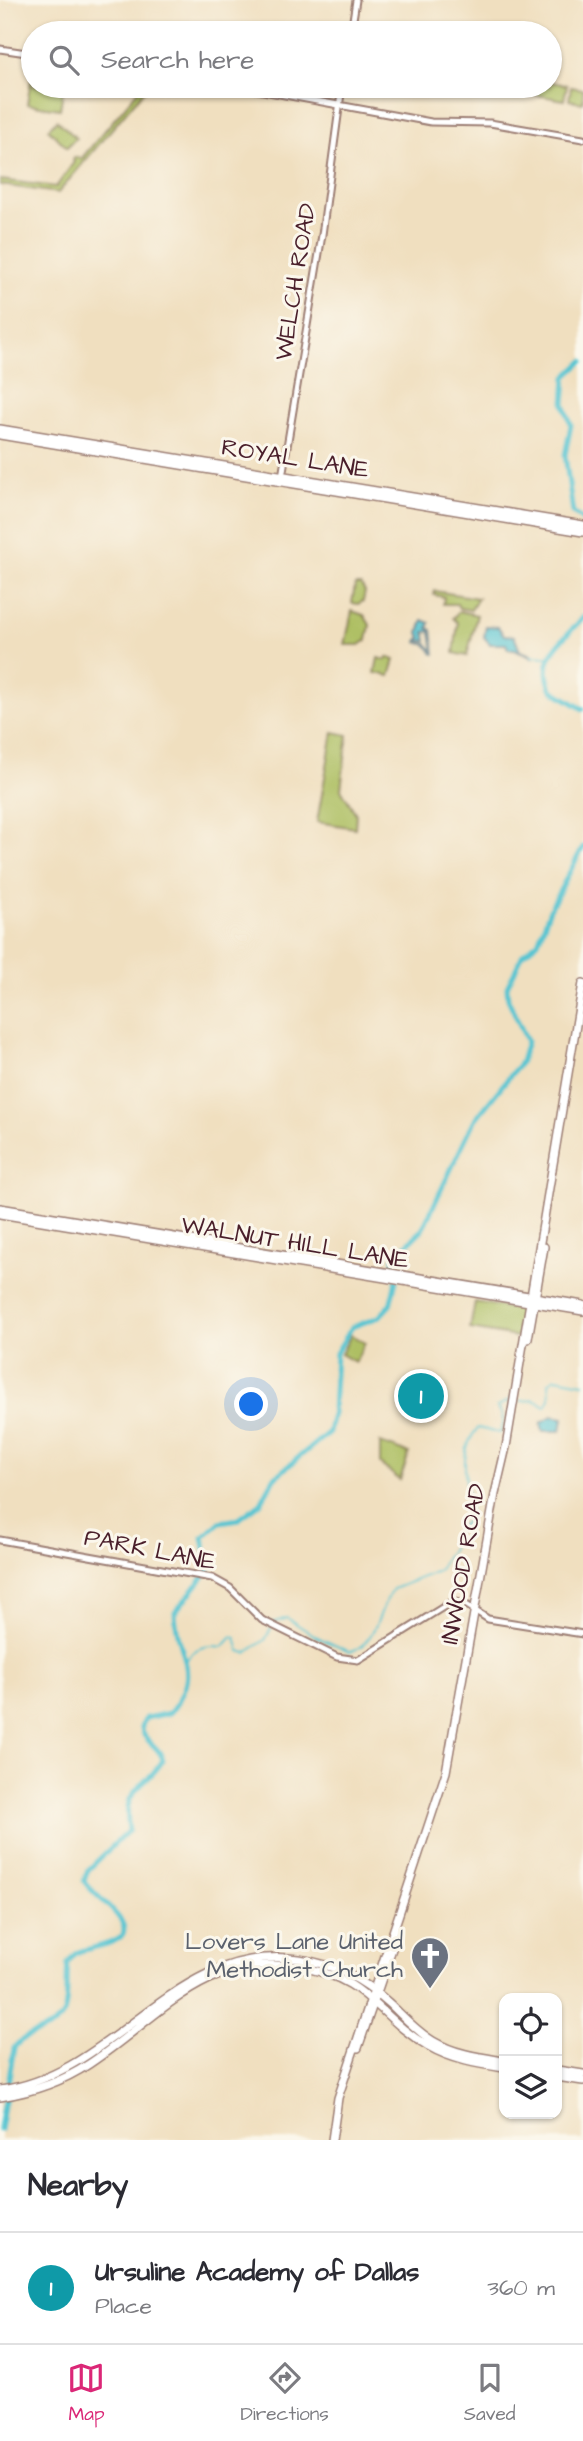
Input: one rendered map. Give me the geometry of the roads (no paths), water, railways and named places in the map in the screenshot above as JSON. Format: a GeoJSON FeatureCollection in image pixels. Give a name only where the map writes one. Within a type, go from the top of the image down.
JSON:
{"type":"FeatureCollection","features":[{"type":"Feature","properties":{"kind":"main road","name":"ROYAL LANE"},"geometry":{"type":"LineString","coordinates":[[0,429],[166,460]]}},
{"type":"Feature","properties":{"kind":"main road","name":"ROYAL LANE"},"geometry":{"type":"LineString","coordinates":[[0,435],[282,479],[583,532]]}},
{"type":"Feature","properties":{"kind":"main road","name":"ROYAL LANE"},"geometry":{"type":"LineString","coordinates":[[425,503],[583,526]]}},
{"type":"Feature","properties":{"kind":"main road","name":"INWOOD ROAD"},"geometry":{"type":"LineString","coordinates":[[568,1086],[583,983]]}},
{"type":"Feature","properties":{"kind":"main road","name":"INWOOD ROAD"},"geometry":{"type":"LineString","coordinates":[[334,2140],[339,2108],[373,1995],[432,1825],[446,1772],[512,1423],[583,1008]]}},
{"type":"Feature","properties":{"kind":"main road","name":"WALNUT HILL LANE"},"geometry":{"type":"LineString","coordinates":[[0,1208],[197,1244],[583,1305]]}},
{"type":"Feature","properties":{"kind":"main road","name":"WALNUT HILL LANE"},"geometry":{"type":"LineString","coordinates":[[0,1214],[33,1216]]}},
{"type":"Feature","properties":{"kind":"main road","name":"WALNUT HILL LANE"},"geometry":{"type":"LineString","coordinates":[[197,1244],[213,1243],[474,1289]]}},
{"type":"Feature","properties":{"kind":"main road","name":"WALNUT HILL LANE"},"geometry":{"type":"LineString","coordinates":[[532,1298],[583,1311]]}},
{"type":"Feature","properties":{"kind":"main road"},"geometry":{"type":"LineString","coordinates":[[0,2097],[12,2095],[88,2065],[127,2030],[189,1987],[213,1976],[244,1968],[284,1965],[317,1971],[349,1982],[373,1995],[429,2038],[470,2059],[499,2067]]}},
{"type":"Feature","properties":{"kind":"main road"},"geometry":{"type":"LineString","coordinates":[[470,2059],[499,2061]]}},
{"type":"Feature","properties":{"kind":"main road"},"geometry":{"type":"LineString","coordinates":[[562,2071],[583,2074]]}},
{"type":"Feature","properties":{"kind":"main road"},"geometry":{"type":"LineString","coordinates":[[562,2078],[583,2081]]}},
{"type":"Feature","properties":{"kind":"main road"},"geometry":{"type":"LineString","coordinates":[[0,2090],[49,2081]]}},
{"type":"Feature","properties":{"kind":"street"},"geometry":{"type":"LineString","coordinates":[[353,21],[356,0]]}},
{"type":"Feature","properties":{"kind":"street"},"geometry":{"type":"LineString","coordinates":[[0,49],[21,52]]}},
{"type":"Feature","properties":{"kind":"street"},"geometry":{"type":"LineString","coordinates":[[294,98],[440,123],[501,124],[583,139]]}},
{"type":"Feature","properties":{"kind":"street","name":"WELCH ROAD"},"geometry":{"type":"LineString","coordinates":[[282,479],[322,235],[340,98]]}},
{"type":"Feature","properties":{"kind":"street","name":"PARK LANE"},"geometry":{"type":"LineString","coordinates":[[0,1540],[208,1576],[224,1583],[257,1616],[337,1657],[358,1660],[450,1602],[461,1602],[477,1613],[583,1634]]}},
{"type":"Feature","properties":{"kind":"water"},"geometry":{"type":"Polygon","coordinates":[[[423,620],[430,623],[428,628],[432,630],[435,654],[427,645],[417,642],[427,644],[434,652],[431,631],[425,632],[427,641],[418,640],[421,637],[419,633],[423,620]]]}},
{"type":"Feature","properties":{"kind":"water"},"geometry":{"type":"Polygon","coordinates":[[[486,626],[498,627],[504,635],[514,636],[520,651],[530,654],[532,658],[515,649],[508,649],[506,644],[490,644],[484,637],[486,626]]]}},
{"type":"Feature","properties":{"kind":"water"},"geometry":{"type":"Polygon","coordinates":[[[552,1416],[563,1418],[561,1431],[543,1431],[541,1423],[552,1416]]]}},
{"type":"Feature","properties":{"kind":"waterway"},"geometry":{"type":"LineString","coordinates":[[583,361],[566,377],[564,404],[571,425],[565,455],[573,513],[583,520]]}},
{"type":"Feature","properties":{"kind":"waterway"},"geometry":{"type":"LineString","coordinates":[[583,617],[554,649],[547,667],[552,690],[583,709]]}},
{"type":"Feature","properties":{"kind":"waterway"},"geometry":{"type":"LineString","coordinates":[[532,656],[547,657]]}},
{"type":"Feature","properties":{"kind":"waterway"},"geometry":{"type":"LineString","coordinates":[[393,1269],[394,1257],[422,1230],[474,1121],[521,1062],[527,1041],[508,999],[507,987],[523,954],[538,942],[550,909],[583,847]]}},
{"type":"Feature","properties":{"kind":"waterway"},"geometry":{"type":"LineString","coordinates":[[0,2130],[14,2048],[19,2042],[60,2020],[66,2001],[68,1962],[75,1954],[110,1943],[123,1934],[124,1927],[119,1918],[84,1881],[88,1870],[129,1830],[127,1816],[131,1796],[163,1760],[144,1735],[142,1725],[146,1718],[170,1713],[185,1685],[186,1663],[176,1628],[175,1612],[209,1570],[203,1537],[220,1522],[239,1519],[261,1503],[274,1478],[329,1432],[333,1413],[336,1353],[352,1327],[379,1317],[390,1305],[396,1281]]}},
{"type":"Feature","properties":{"kind":"waterway"},"geometry":{"type":"LineString","coordinates":[[520,1401],[534,1400],[546,1406],[550,1398],[549,1382],[556,1378],[583,1383]]}},
{"type":"Feature","properties":{"kind":"waterway"},"geometry":{"type":"LineString","coordinates":[[273,1623],[287,1618],[315,1636],[350,1652],[367,1641],[393,1589],[438,1571],[455,1543],[456,1532],[470,1517],[465,1471],[467,1448],[478,1428],[500,1433],[503,1419],[497,1407],[511,1399]]}},
{"type":"Feature","properties":{"kind":"waterway"},"geometry":{"type":"LineString","coordinates":[[186,1662],[196,1650],[206,1646],[223,1647],[232,1637],[236,1638],[240,1651],[246,1653],[265,1640],[271,1628]]}},
{"type":"Feature","properties":{"kind":"place","name":"Ursuline Academy of Dallas"},"geometry":{"type":"Point","coordinates":[421,1396]}},
{"type":"Feature","properties":{"kind":"place","name":"Lovers Lane United Methodist Church"},"geometry":{"type":"Point","coordinates":[430,1990]}}]}
